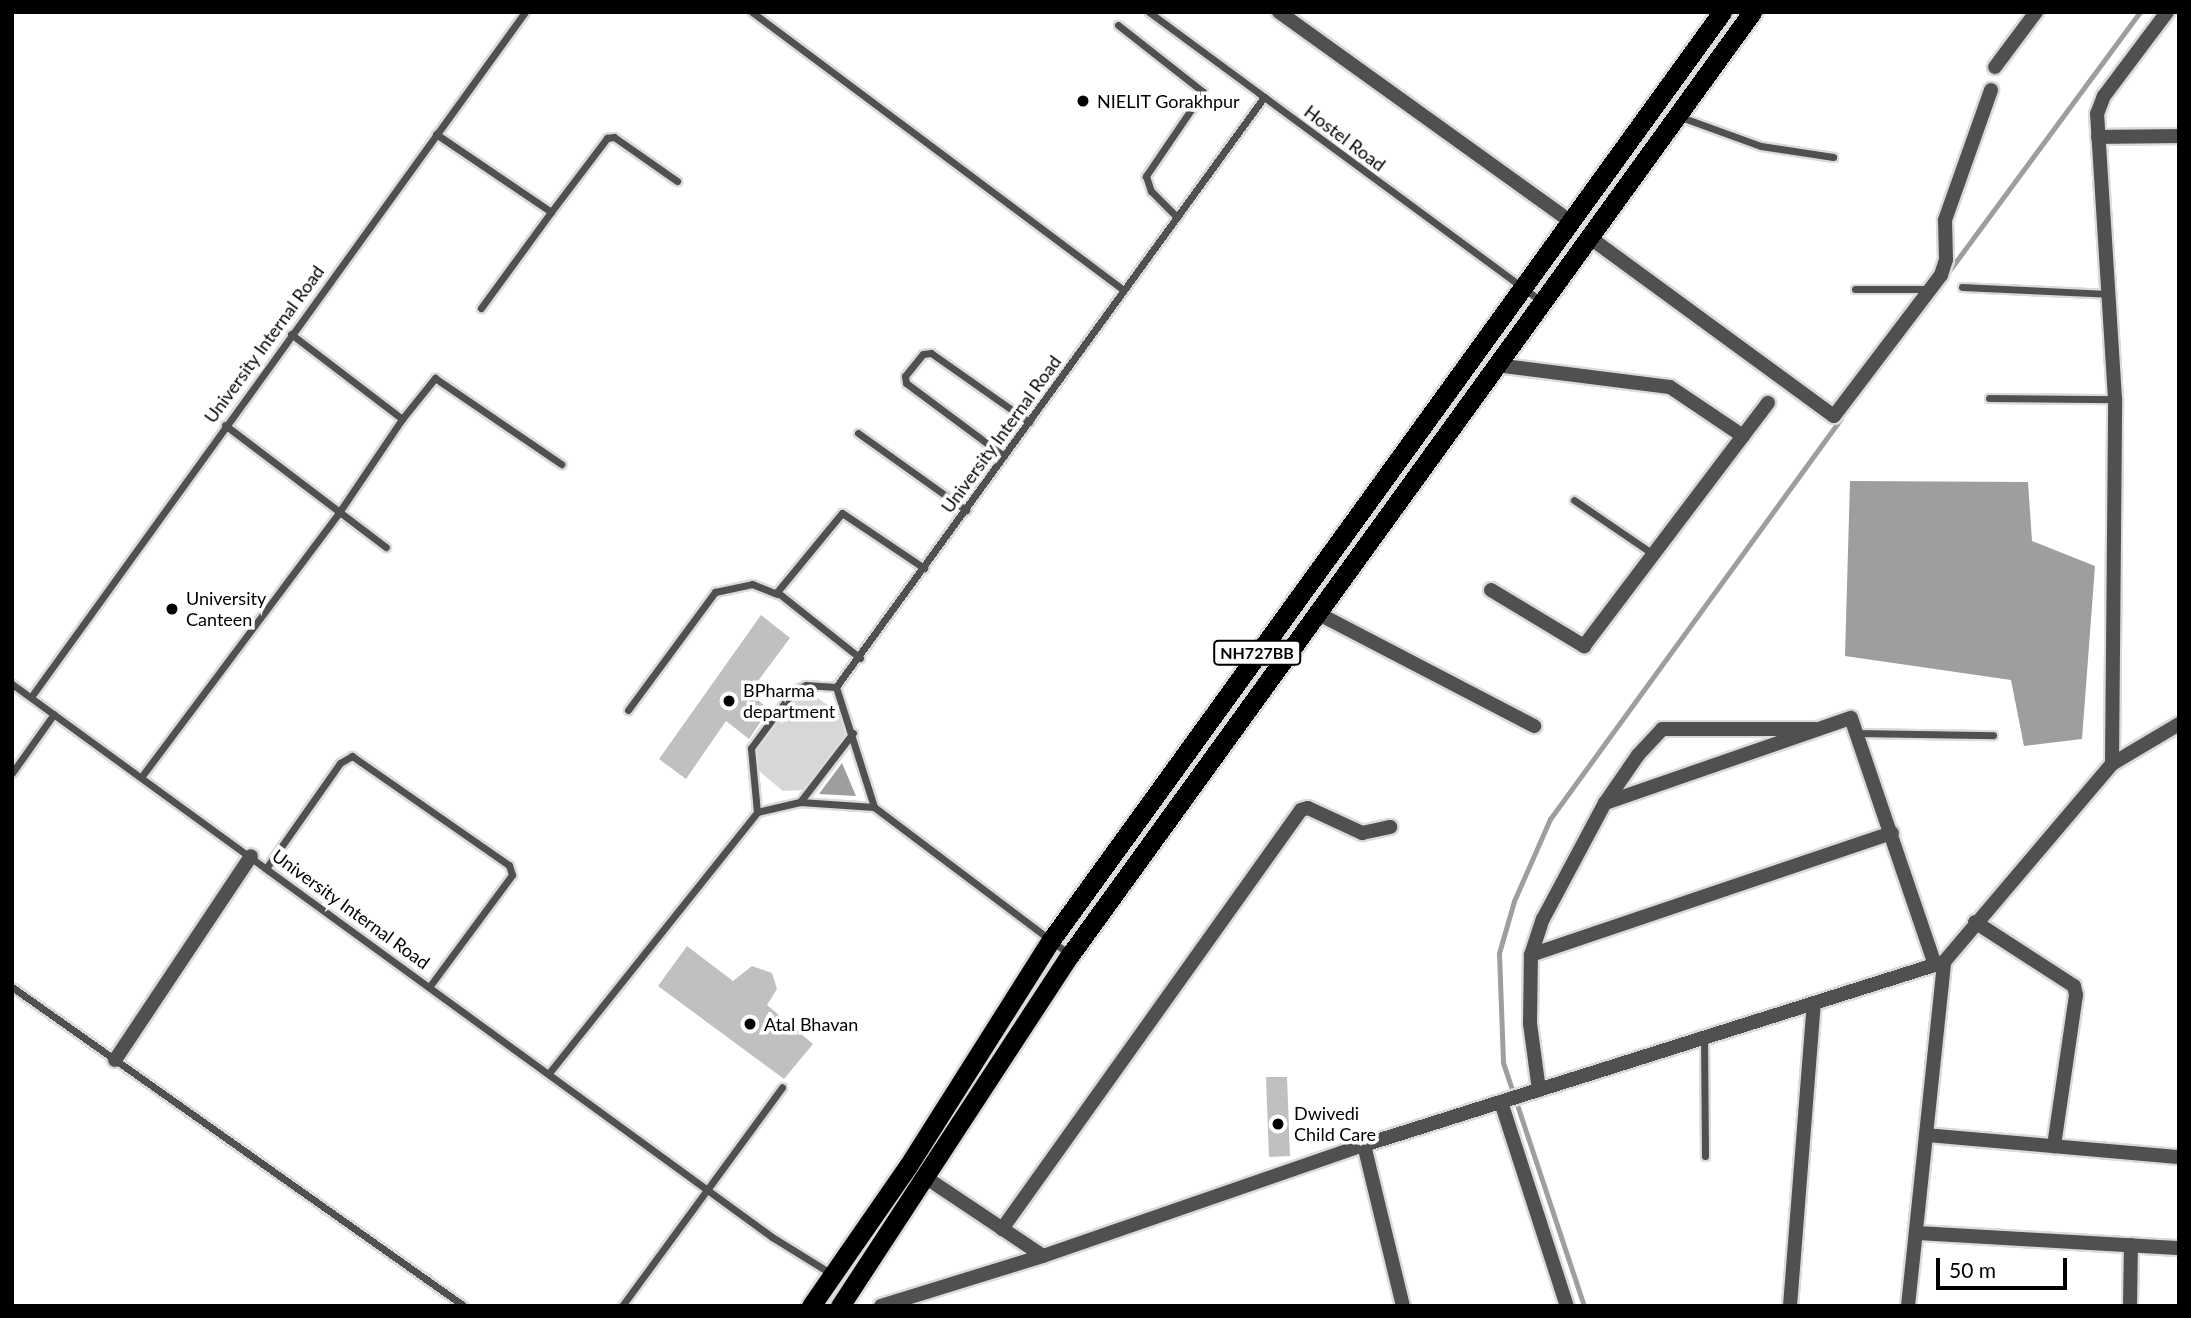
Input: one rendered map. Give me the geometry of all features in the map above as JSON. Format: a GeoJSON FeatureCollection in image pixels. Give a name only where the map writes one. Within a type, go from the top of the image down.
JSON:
{"type":"FeatureCollection","features":[{"type":"Feature","properties":{"kind":"highway","name":"NH727BB"},"geometry":{"type":"LineString","coordinates":[[811,1306],[834,1275],[1051,940],[1723,12]]}},
{"type":"Feature","properties":{"kind":"highway","name":"NH727BB"},"geometry":{"type":"LineString","coordinates":[[841,1306],[928,1179],[1070,955],[1752,12]]}},
{"type":"Feature","properties":{"kind":"street"},"geometry":{"type":"LineString","coordinates":[[1279,12],[1571,222]]}},
{"type":"Feature","properties":{"kind":"street"},"geometry":{"type":"LineString","coordinates":[[1995,67],[2036,12]]}},
{"type":"Feature","properties":{"kind":"street"},"geometry":{"type":"LineString","coordinates":[[2112,764],[2115,399],[2097,114],[2104,96],[2167,12]]}},
{"type":"Feature","properties":{"kind":"street"},"geometry":{"type":"LineString","coordinates":[[1589,237],[1831,416],[1842,411],[1944,268],[1945,220],[1992,90]]}},
{"type":"Feature","properties":{"kind":"street"},"geometry":{"type":"LineString","coordinates":[[2098,137],[2179,136]]}},
{"type":"Feature","properties":{"kind":"street"},"geometry":{"type":"LineString","coordinates":[[1496,365],[1670,387],[1743,436]]}},
{"type":"Feature","properties":{"kind":"street"},"geometry":{"type":"LineString","coordinates":[[1491,590],[1584,646],[1768,403]]}},
{"type":"Feature","properties":{"kind":"street"},"geometry":{"type":"LineString","coordinates":[[1317,613],[1534,726]]}},
{"type":"Feature","properties":{"kind":"street"},"geometry":{"type":"LineString","coordinates":[[1605,803],[1852,718],[1939,964],[1926,1135],[1908,1306]]}},
{"type":"Feature","properties":{"kind":"street"},"geometry":{"type":"LineString","coordinates":[[881,1306],[1043,1256],[1364,1145],[1939,964],[2112,764],[2172,735],[2179,724]]}},
{"type":"Feature","properties":{"kind":"street"},"geometry":{"type":"LineString","coordinates":[[1532,1092],[1531,955],[1543,919],[1605,803],[1662,729],[1815,729]]}},
{"type":"Feature","properties":{"kind":"street"},"geometry":{"type":"LineString","coordinates":[[1002,1229],[1301,810],[1308,808],[1362,833],[1390,827]]}},
{"type":"Feature","properties":{"kind":"street"},"geometry":{"type":"LineString","coordinates":[[1531,955],[1892,833]]}},
{"type":"Feature","properties":{"kind":"street"},"geometry":{"type":"LineString","coordinates":[[115,1060],[251,856]]}},
{"type":"Feature","properties":{"kind":"street"},"geometry":{"type":"LineString","coordinates":[[1975,922],[2074,986],[2076,995],[2054,1146]]}},
{"type":"Feature","properties":{"kind":"street"},"geometry":{"type":"LineString","coordinates":[[1790,1306],[1814,1004]]}},
{"type":"Feature","properties":{"kind":"street"},"geometry":{"type":"LineString","coordinates":[[1503,1102],[1567,1306]]}},
{"type":"Feature","properties":{"kind":"street"},"geometry":{"type":"LineString","coordinates":[[1926,1135],[2179,1157]]}},
{"type":"Feature","properties":{"kind":"street"},"geometry":{"type":"LineString","coordinates":[[1364,1145],[1403,1306]]}},
{"type":"Feature","properties":{"kind":"street"},"geometry":{"type":"LineString","coordinates":[[928,1179],[1043,1256]]}},
{"type":"Feature","properties":{"kind":"street"},"geometry":{"type":"LineString","coordinates":[[1916,1233],[2179,1248]]}},
{"type":"Feature","properties":{"kind":"street"},"geometry":{"type":"LineString","coordinates":[[2130,1306],[2131,1245]]}},
{"type":"Feature","properties":{"kind":"lane","name":"University Internal Road"},"geometry":{"type":"LineString","coordinates":[[31,697],[525,12]]}},
{"type":"Feature","properties":{"kind":"lane"},"geometry":{"type":"LineString","coordinates":[[752,12],[1124,290]]}},
{"type":"Feature","properties":{"kind":"lane","name":"Hostel Road"},"geometry":{"type":"LineString","coordinates":[[1149,12],[1542,302]]}},
{"type":"Feature","properties":{"kind":"lane"},"geometry":{"type":"LineString","coordinates":[[1118,25],[1203,92],[1151,164],[1148,188],[1177,216]]}},
{"type":"Feature","properties":{"kind":"lane","name":"University Internal Road"},"geometry":{"type":"LineString","coordinates":[[836,687],[860,658],[1264,97]]}},
{"type":"Feature","properties":{"kind":"lane"},"geometry":{"type":"LineString","coordinates":[[1677,115],[1761,146],[1833,156]]}},
{"type":"Feature","properties":{"kind":"lane"},"geometry":{"type":"LineString","coordinates":[[436,134],[551,212]]}},
{"type":"Feature","properties":{"kind":"lane"},"geometry":{"type":"LineString","coordinates":[[481,308],[607,138],[614,137],[677,181]]}},
{"type":"Feature","properties":{"kind":"lane"},"geometry":{"type":"LineString","coordinates":[[1962,287],[2110,294]]}},
{"type":"Feature","properties":{"kind":"lane"},"geometry":{"type":"LineString","coordinates":[[1855,289],[1930,289]]}},
{"type":"Feature","properties":{"kind":"lane"},"geometry":{"type":"LineString","coordinates":[[291,334],[402,419]]}},
{"type":"Feature","properties":{"kind":"lane"},"geometry":{"type":"LineString","coordinates":[[1004,456],[906,383],[905,376],[923,354],[931,353],[1029,422]]}},
{"type":"Feature","properties":{"kind":"lane"},"geometry":{"type":"LineString","coordinates":[[142,776],[338,514],[402,419],[435,379],[561,464]]}},
{"type":"Feature","properties":{"kind":"lane"},"geometry":{"type":"LineString","coordinates":[[1989,398],[2115,399]]}},
{"type":"Feature","properties":{"kind":"lane"},"geometry":{"type":"LineString","coordinates":[[225,425],[338,514],[386,547]]}},
{"type":"Feature","properties":{"kind":"lane"},"geometry":{"type":"LineString","coordinates":[[858,433],[966,510]]}},
{"type":"Feature","properties":{"kind":"lane"},"geometry":{"type":"LineString","coordinates":[[1574,500],[1653,554]]}},
{"type":"Feature","properties":{"kind":"lane"},"geometry":{"type":"LineString","coordinates":[[777,594],[842,513],[924,568]]}},
{"type":"Feature","properties":{"kind":"lane"},"geometry":{"type":"LineString","coordinates":[[628,710],[715,592],[752,584],[777,594],[860,658]]}},
{"type":"Feature","properties":{"kind":"lane","name":"University Internal Road"},"geometry":{"type":"LineString","coordinates":[[12,684],[708,1190],[834,1275]]}},
{"type":"Feature","properties":{"kind":"lane"},"geometry":{"type":"LineString","coordinates":[[757,812],[751,748],[794,690],[806,685],[836,687],[853,733],[874,807]]}},
{"type":"Feature","properties":{"kind":"lane"},"geometry":{"type":"LineString","coordinates":[[12,773],[54,714]]}},
{"type":"Feature","properties":{"kind":"lane"},"geometry":{"type":"LineString","coordinates":[[800,802],[853,733]]}},
{"type":"Feature","properties":{"kind":"lane"},"geometry":{"type":"LineString","coordinates":[[1859,733],[1993,735]]}},
{"type":"Feature","properties":{"kind":"lane"},"geometry":{"type":"LineString","coordinates":[[267,867],[340,763],[352,756],[509,865],[512,875],[430,986]]}},
{"type":"Feature","properties":{"kind":"lane"},"geometry":{"type":"LineString","coordinates":[[549,1073],[757,812],[800,802],[874,807],[1070,955]]}},
{"type":"Feature","properties":{"kind":"lane"},"geometry":{"type":"LineString","coordinates":[[12,987],[464,1306]]}},
{"type":"Feature","properties":{"kind":"lane"},"geometry":{"type":"LineString","coordinates":[[1704,1038],[1705,1156]]}},
{"type":"Feature","properties":{"kind":"lane"},"geometry":{"type":"LineString","coordinates":[[622,1306],[782,1087]]}},
{"type":"Feature","properties":{"kind":"shaded area"},"geometry":{"type":"Polygon","coordinates":[[[1850,481],[2028,482],[2032,541],[2095,566],[2082,739],[2024,746],[2011,680],[1845,656],[1850,481]]]}},
{"type":"Feature","properties":{"kind":"shaded area"},"geometry":{"type":"Polygon","coordinates":[[[813,695],[841,714],[845,737],[802,790],[783,791],[759,771],[757,747],[787,702],[813,695]]]}},
{"type":"Feature","properties":{"kind":"shaded area"},"geometry":{"type":"Polygon","coordinates":[[[842,763],[856,796],[819,794],[842,763]]]}},
{"type":"Feature","properties":{"kind":"building","name":"BPharma department"},"geometry":{"type":"Polygon","coordinates":[[[761,615],[790,638],[749,693],[769,709],[749,739],[726,721],[686,779],[659,759],[761,615]]]}},
{"type":"Feature","properties":{"kind":"building","name":"Atal Bhavan"},"geometry":{"type":"Polygon","coordinates":[[[687,946],[733,981],[752,966],[772,973],[777,989],[767,1005],[813,1044],[784,1079],[658,986],[687,946]]]}},
{"type":"Feature","properties":{"kind":"building"},"geometry":{"type":"Polygon","coordinates":[[[1266,1077],[1287,1077],[1290,1156],[1269,1157],[1266,1077]]]}},
{"type":"Feature","properties":{"kind":"waterway"},"geometry":{"type":"LineString","coordinates":[[1946,275],[2140,12]]}},
{"type":"Feature","properties":{"kind":"waterway"},"geometry":{"type":"LineString","coordinates":[[1584,1306],[1503,1062],[1499,953],[1514,901],[1550,819],[1841,418]]}},
{"type":"Feature","properties":{"kind":"place","name":"NIELIT Gorakhpur"},"geometry":{"type":"Point","coordinates":[1083,101]}},
{"type":"Feature","properties":{"kind":"place","name":"University Canteen"},"geometry":{"type":"Point","coordinates":[172,609]}},
{"type":"Feature","properties":{"kind":"place","name":"BPharma department"},"geometry":{"type":"Point","coordinates":[729,701]}},
{"type":"Feature","properties":{"kind":"place","name":"Atal Bhavan"},"geometry":{"type":"Point","coordinates":[750,1024]}},
{"type":"Feature","properties":{"kind":"place","name":"Dwivedi Child Care"},"geometry":{"type":"Point","coordinates":[1278,1124]}}]}
